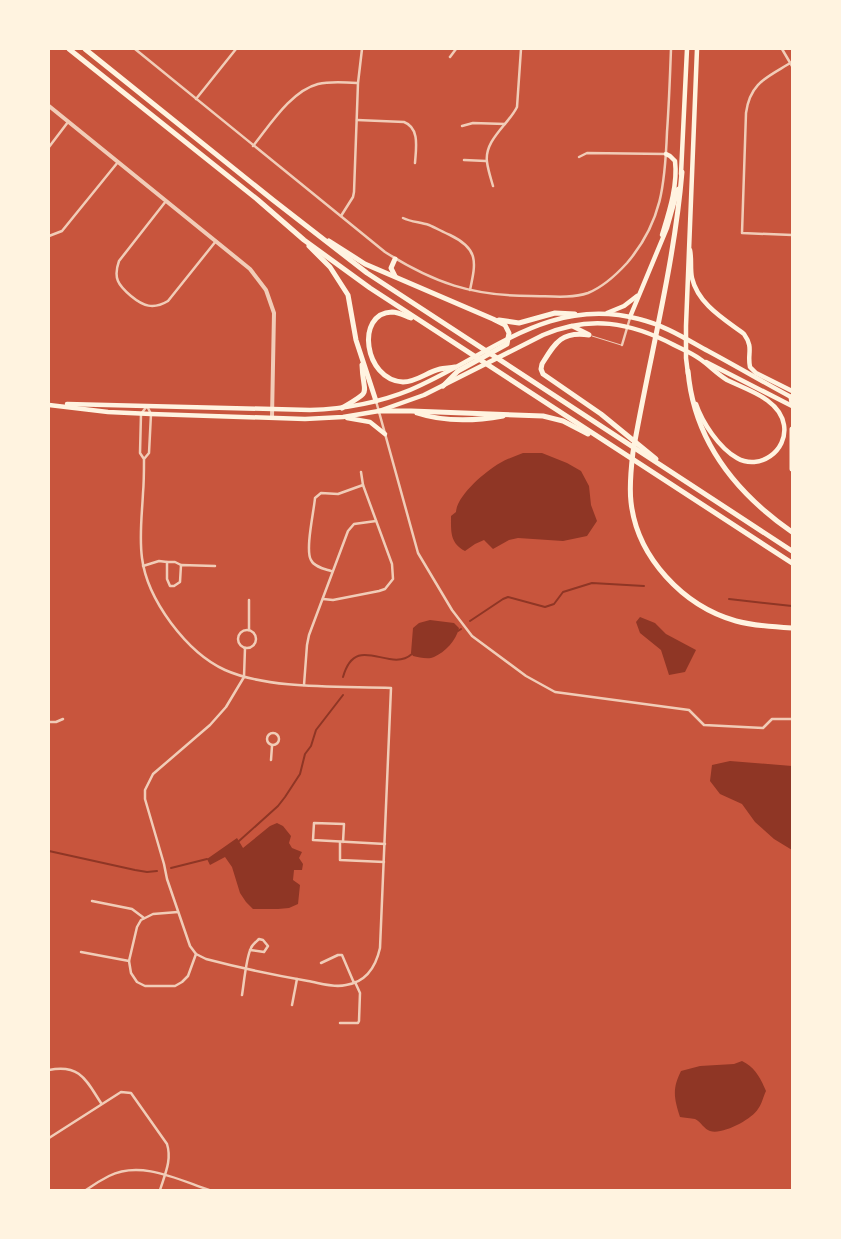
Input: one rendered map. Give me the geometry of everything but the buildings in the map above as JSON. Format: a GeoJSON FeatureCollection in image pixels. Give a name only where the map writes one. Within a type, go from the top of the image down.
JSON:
{"type":"FeatureCollection","features":[{"type":"Feature","properties":{"kind":"highway"},"geometry":{"type":"LineString","coordinates":[[69,49],[258,200],[304,240],[370,288],[792,563]]}},
{"type":"Feature","properties":{"kind":"highway"},"geometry":{"type":"LineString","coordinates":[[85,49],[367,273],[792,550]]}},
{"type":"Feature","properties":{"kind":"highway"},"geometry":{"type":"LineString","coordinates":[[682,172],[675,241],[638,423],[630,482],[632,510],[640,538],[658,567],[684,594],[704,608],[736,622],[792,628]]}},
{"type":"Feature","properties":{"kind":"highway"},"geometry":{"type":"LineString","coordinates":[[321,238],[364,264],[493,319],[505,326],[509,333],[509,339],[500,346],[464,365],[443,386]]}},
{"type":"Feature","properties":{"kind":"highway"},"geometry":{"type":"LineString","coordinates":[[304,240],[330,267],[348,295],[362,359],[376,401]]}},
{"type":"Feature","properties":{"kind":"highway"},"geometry":{"type":"LineString","coordinates":[[395,258],[391,268],[395,276]]}},
{"type":"Feature","properties":{"kind":"highway"},"geometry":{"type":"LineString","coordinates":[[420,322],[395,312],[384,314],[377,319],[371,329],[368,342],[370,355],[376,367],[386,376],[404,382],[416,379],[440,368],[455,367]]}},
{"type":"Feature","properties":{"kind":"highway"},"geometry":{"type":"LineString","coordinates":[[493,319],[519,323],[555,313],[574,314]]}},
{"type":"Feature","properties":{"kind":"highway"},"geometry":{"type":"LineString","coordinates":[[588,335],[568,335],[558,340],[542,364],[543,374],[601,414],[674,473]]}},
{"type":"Feature","properties":{"kind":"highway"},"geometry":{"type":"LineString","coordinates":[[342,408],[365,392],[362,359]]}},
{"type":"Feature","properties":{"kind":"highway"},"geometry":{"type":"LineString","coordinates":[[688,370],[696,414],[703,432],[718,459],[732,479],[750,499],[792,532]]}},
{"type":"Feature","properties":{"kind":"highway"},"geometry":{"type":"LineString","coordinates":[[792,395],[792,405]]}},
{"type":"Feature","properties":{"kind":"highway"},"geometry":{"type":"LineString","coordinates":[[379,411],[411,411],[430,417],[449,419],[485,420],[513,415],[543,416],[563,421],[609,444]]}},
{"type":"Feature","properties":{"kind":"highway"},"geometry":{"type":"LineString","coordinates":[[792,429],[792,469]]}},
{"type":"Feature","properties":{"kind":"main road"},"geometry":{"type":"LineString","coordinates":[[630,316],[672,212],[682,172],[687,49]]}},
{"type":"Feature","properties":{"kind":"main road"},"geometry":{"type":"LineString","coordinates":[[697,49],[688,244],[686,326],[688,370],[694,397],[703,420],[727,449],[738,458],[750,462],[760,462],[774,454],[781,444],[784,435],[783,421],[778,410],[765,400],[712,371],[701,360]]}},
{"type":"Feature","properties":{"kind":"main road"},"geometry":{"type":"LineString","coordinates":[[657,251],[671,200],[676,170],[675,161],[666,154]]}},
{"type":"Feature","properties":{"kind":"main road"},"geometry":{"type":"LineString","coordinates":[[688,244],[691,257],[691,276],[694,287],[703,301],[744,334],[751,349],[750,364],[753,370],[792,395]]}},
{"type":"Feature","properties":{"kind":"main road"},"geometry":{"type":"LineString","coordinates":[[606,313],[624,306],[640,294]]}},
{"type":"Feature","properties":{"kind":"main road"},"geometry":{"type":"LineString","coordinates":[[509,339],[537,325],[574,314],[606,313],[630,316],[656,324],[681,336],[792,395]]}},
{"type":"Feature","properties":{"kind":"main road"},"geometry":{"type":"LineString","coordinates":[[49,405],[141,414],[320,419],[343,417],[379,411],[411,401],[548,333],[571,326],[602,323],[628,326],[644,331],[792,405]]}},
{"type":"Feature","properties":{"kind":"main road"},"geometry":{"type":"LineString","coordinates":[[571,326],[588,335]]}},
{"type":"Feature","properties":{"kind":"main road"},"geometry":{"type":"LineString","coordinates":[[49,405],[310,410],[342,408],[376,401],[410,390],[455,367],[464,365]]}},
{"type":"Feature","properties":{"kind":"main road"},"geometry":{"type":"LineString","coordinates":[[343,417],[370,422],[385,434]]}},
{"type":"Feature","properties":{"kind":"street"},"geometry":{"type":"LineString","coordinates":[[137,49],[366,238],[395,258],[429,278],[452,286],[492,294],[519,296],[576,296],[598,288],[620,271],[650,229],[663,192],[671,49]]}},
{"type":"Feature","properties":{"kind":"street"},"geometry":{"type":"LineString","coordinates":[[196,99],[236,49]]}},
{"type":"Feature","properties":{"kind":"street"},"geometry":{"type":"LineString","coordinates":[[341,216],[353,197],[358,82],[362,49]]}},
{"type":"Feature","properties":{"kind":"street"},"geometry":{"type":"LineString","coordinates":[[450,56],[456,49]]}},
{"type":"Feature","properties":{"kind":"street"},"geometry":{"type":"LineString","coordinates":[[493,186],[486,161],[491,143],[514,114],[517,106],[521,49]]}},
{"type":"Feature","properties":{"kind":"street"},"geometry":{"type":"LineString","coordinates":[[782,49],[792,64],[756,86],[750,93],[747,102],[742,233],[792,235]]}},
{"type":"Feature","properties":{"kind":"street"},"geometry":{"type":"LineString","coordinates":[[253,146],[291,99],[304,89],[320,83],[358,82]]}},
{"type":"Feature","properties":{"kind":"street"},"geometry":{"type":"LineString","coordinates":[[49,106],[250,269],[261,281],[272,302],[274,323],[272,418]]}},
{"type":"Feature","properties":{"kind":"street"},"geometry":{"type":"LineString","coordinates":[[357,120],[404,122],[410,124],[416,134],[416,163]]}},
{"type":"Feature","properties":{"kind":"street"},"geometry":{"type":"LineString","coordinates":[[49,147],[68,122]]}},
{"type":"Feature","properties":{"kind":"street"},"geometry":{"type":"LineString","coordinates":[[462,126],[473,123],[505,124]]}},
{"type":"Feature","properties":{"kind":"street"},"geometry":{"type":"LineString","coordinates":[[578,157],[587,153],[666,154]]}},
{"type":"Feature","properties":{"kind":"street"},"geometry":{"type":"LineString","coordinates":[[464,160],[486,161]]}},
{"type":"Feature","properties":{"kind":"street"},"geometry":{"type":"LineString","coordinates":[[49,236],[62,231],[118,162]]}},
{"type":"Feature","properties":{"kind":"street"},"geometry":{"type":"LineString","coordinates":[[166,201],[119,261],[116,277],[121,288],[142,305],[150,307],[162,304],[168,301],[216,242]]}},
{"type":"Feature","properties":{"kind":"street"},"geometry":{"type":"LineString","coordinates":[[403,218],[430,225],[464,243],[470,249],[474,258],[474,266],[470,290]]}},
{"type":"Feature","properties":{"kind":"street"},"geometry":{"type":"LineString","coordinates":[[622,345],[630,316]]}},
{"type":"Feature","properties":{"kind":"street"},"geometry":{"type":"LineString","coordinates":[[376,401],[418,553],[452,610],[472,636],[519,671],[554,692],[689,710],[704,725],[763,728],[772,719],[792,719]]}},
{"type":"Feature","properties":{"kind":"street"},"geometry":{"type":"LineString","coordinates":[[144,459],[140,453],[141,414],[147,406],[151,414],[149,453],[144,459],[140,533],[143,566],[147,580],[163,612],[191,647],[212,663],[244,677],[279,684],[391,688],[380,948],[377,960],[366,976],[355,982],[338,986],[206,960],[196,954],[190,946],[167,879],[145,799],[145,790],[153,774],[226,708],[244,677],[245,648]]}},
{"type":"Feature","properties":{"kind":"street"},"geometry":{"type":"LineString","coordinates":[[323,599],[333,600],[379,591],[385,589],[393,579],[392,564],[363,485],[361,472]]}},
{"type":"Feature","properties":{"kind":"street"},"geometry":{"type":"LineString","coordinates":[[332,572],[311,561],[310,534],[315,498],[320,493],[338,494],[363,485]]}},
{"type":"Feature","properties":{"kind":"street"},"geometry":{"type":"LineString","coordinates":[[304,685],[306,645],[310,630],[350,527],[354,524],[376,521]]}},
{"type":"Feature","properties":{"kind":"street"},"geometry":{"type":"LineString","coordinates":[[143,566],[159,561],[175,562],[181,565],[215,566]]}},
{"type":"Feature","properties":{"kind":"street"},"geometry":{"type":"LineString","coordinates":[[167,562],[167,579],[170,586],[180,583],[181,565]]}},
{"type":"Feature","properties":{"kind":"street"},"geometry":{"type":"LineString","coordinates":[[249,600],[249,630]]}},
{"type":"Feature","properties":{"kind":"street"},"geometry":{"type":"LineString","coordinates":[[249,630],[256,635],[256,642],[251,648],[245,648],[239,644],[238,636],[242,632],[249,630]]}},
{"type":"Feature","properties":{"kind":"street"},"geometry":{"type":"LineString","coordinates":[[49,722],[56,722],[62,719]]}},
{"type":"Feature","properties":{"kind":"street"},"geometry":{"type":"LineString","coordinates":[[273,733],[277,735],[279,740],[277,744],[272,746],[268,743],[267,739],[273,733]]}},
{"type":"Feature","properties":{"kind":"street"},"geometry":{"type":"LineString","coordinates":[[271,760],[272,746]]}},
{"type":"Feature","properties":{"kind":"street"},"geometry":{"type":"LineString","coordinates":[[384,862],[340,860],[342,842],[344,824],[314,823],[313,840],[342,842],[385,844]]}},
{"type":"Feature","properties":{"kind":"street"},"geometry":{"type":"LineString","coordinates":[[92,901],[132,910],[144,918]]}},
{"type":"Feature","properties":{"kind":"street"},"geometry":{"type":"LineString","coordinates":[[178,912],[153,914],[144,918],[137,927],[129,961],[132,975],[143,985],[175,986],[188,976],[196,954]]}},
{"type":"Feature","properties":{"kind":"street"},"geometry":{"type":"LineString","coordinates":[[242,995],[250,950],[259,939],[263,940],[268,946],[264,952],[250,950]]}},
{"type":"Feature","properties":{"kind":"street"},"geometry":{"type":"LineString","coordinates":[[81,952],[129,961]]}},
{"type":"Feature","properties":{"kind":"street"},"geometry":{"type":"LineString","coordinates":[[321,963],[338,955],[342,956],[360,993],[358,1023],[340,1023]]}},
{"type":"Feature","properties":{"kind":"street"},"geometry":{"type":"LineString","coordinates":[[292,1005],[297,979]]}},
{"type":"Feature","properties":{"kind":"street"},"geometry":{"type":"LineString","coordinates":[[49,1070],[71,1070],[77,1072],[86,1079],[101,1103]]}},
{"type":"Feature","properties":{"kind":"street"},"geometry":{"type":"LineString","coordinates":[[49,1138],[101,1103],[121,1092],[130,1092],[167,1144],[170,1159],[160,1190]]}},
{"type":"Feature","properties":{"kind":"street"},"geometry":{"type":"LineString","coordinates":[[86,1190],[109,1176],[122,1171],[141,1170],[165,1175],[209,1190]]}},
{"type":"Feature","properties":{"kind":"lane"},"geometry":{"type":"LineString","coordinates":[[588,335],[622,345]]}},
{"type":"Feature","properties":{"kind":"shaded area"},"geometry":{"type":"Polygon","coordinates":[[[523,453],[542,453],[581,471],[589,486],[591,505],[597,521],[587,536],[563,541],[518,538],[509,540],[493,549],[484,540],[465,551],[460,548],[452,536],[451,516],[456,512],[461,498],[487,472],[523,453]]]}},
{"type":"Feature","properties":{"kind":"shaded area"},"geometry":{"type":"Polygon","coordinates":[[[640,617],[655,623],[666,634],[696,650],[685,672],[669,675],[661,650],[640,633],[636,622],[640,617]]]}},
{"type":"Feature","properties":{"kind":"shaded area"},"geometry":{"type":"Polygon","coordinates":[[[430,620],[454,623],[459,628],[453,642],[432,658],[413,656],[411,653],[413,628],[419,623],[430,620]]]}},
{"type":"Feature","properties":{"kind":"shaded area"},"geometry":{"type":"Polygon","coordinates":[[[730,761],[792,766],[792,850],[774,839],[755,822],[742,804],[720,794],[710,781],[712,765],[730,761]]]}},
{"type":"Feature","properties":{"kind":"shaded area"},"geometry":{"type":"Polygon","coordinates":[[[277,823],[283,826],[291,836],[289,843],[292,848],[302,852],[299,858],[303,864],[302,870],[294,870],[293,880],[300,885],[298,904],[289,908],[253,909],[240,893],[232,867],[225,857],[210,865],[207,859],[237,838],[243,848],[270,826],[277,823]]]}},
{"type":"Feature","properties":{"kind":"shaded area"},"geometry":{"type":"Polygon","coordinates":[[[742,1061],[754,1070],[766,1091],[761,1105],[755,1113],[737,1125],[716,1132],[708,1130],[695,1119],[680,1117],[676,1104],[675,1088],[681,1071],[700,1066],[734,1064],[742,1061]]]}},
{"type":"Feature","properties":{"kind":"waterway"},"geometry":{"type":"LineString","coordinates":[[470,621],[508,597],[545,607],[554,604],[563,592],[592,583],[644,586]]}},
{"type":"Feature","properties":{"kind":"waterway"},"geometry":{"type":"LineString","coordinates":[[729,599],[792,606]]}},
{"type":"Feature","properties":{"kind":"waterway"},"geometry":{"type":"LineString","coordinates":[[343,677],[349,664],[356,657],[364,655],[393,660],[403,659],[412,654]]}},
{"type":"Feature","properties":{"kind":"waterway"},"geometry":{"type":"LineString","coordinates":[[239,841],[278,806],[285,797],[300,774],[305,754],[311,746],[316,730],[343,695]]}},
{"type":"Feature","properties":{"kind":"waterway"},"geometry":{"type":"LineString","coordinates":[[49,851],[135,870],[157,871]]}},
{"type":"Feature","properties":{"kind":"waterway"},"geometry":{"type":"LineString","coordinates":[[171,868],[207,859]]}}]}
